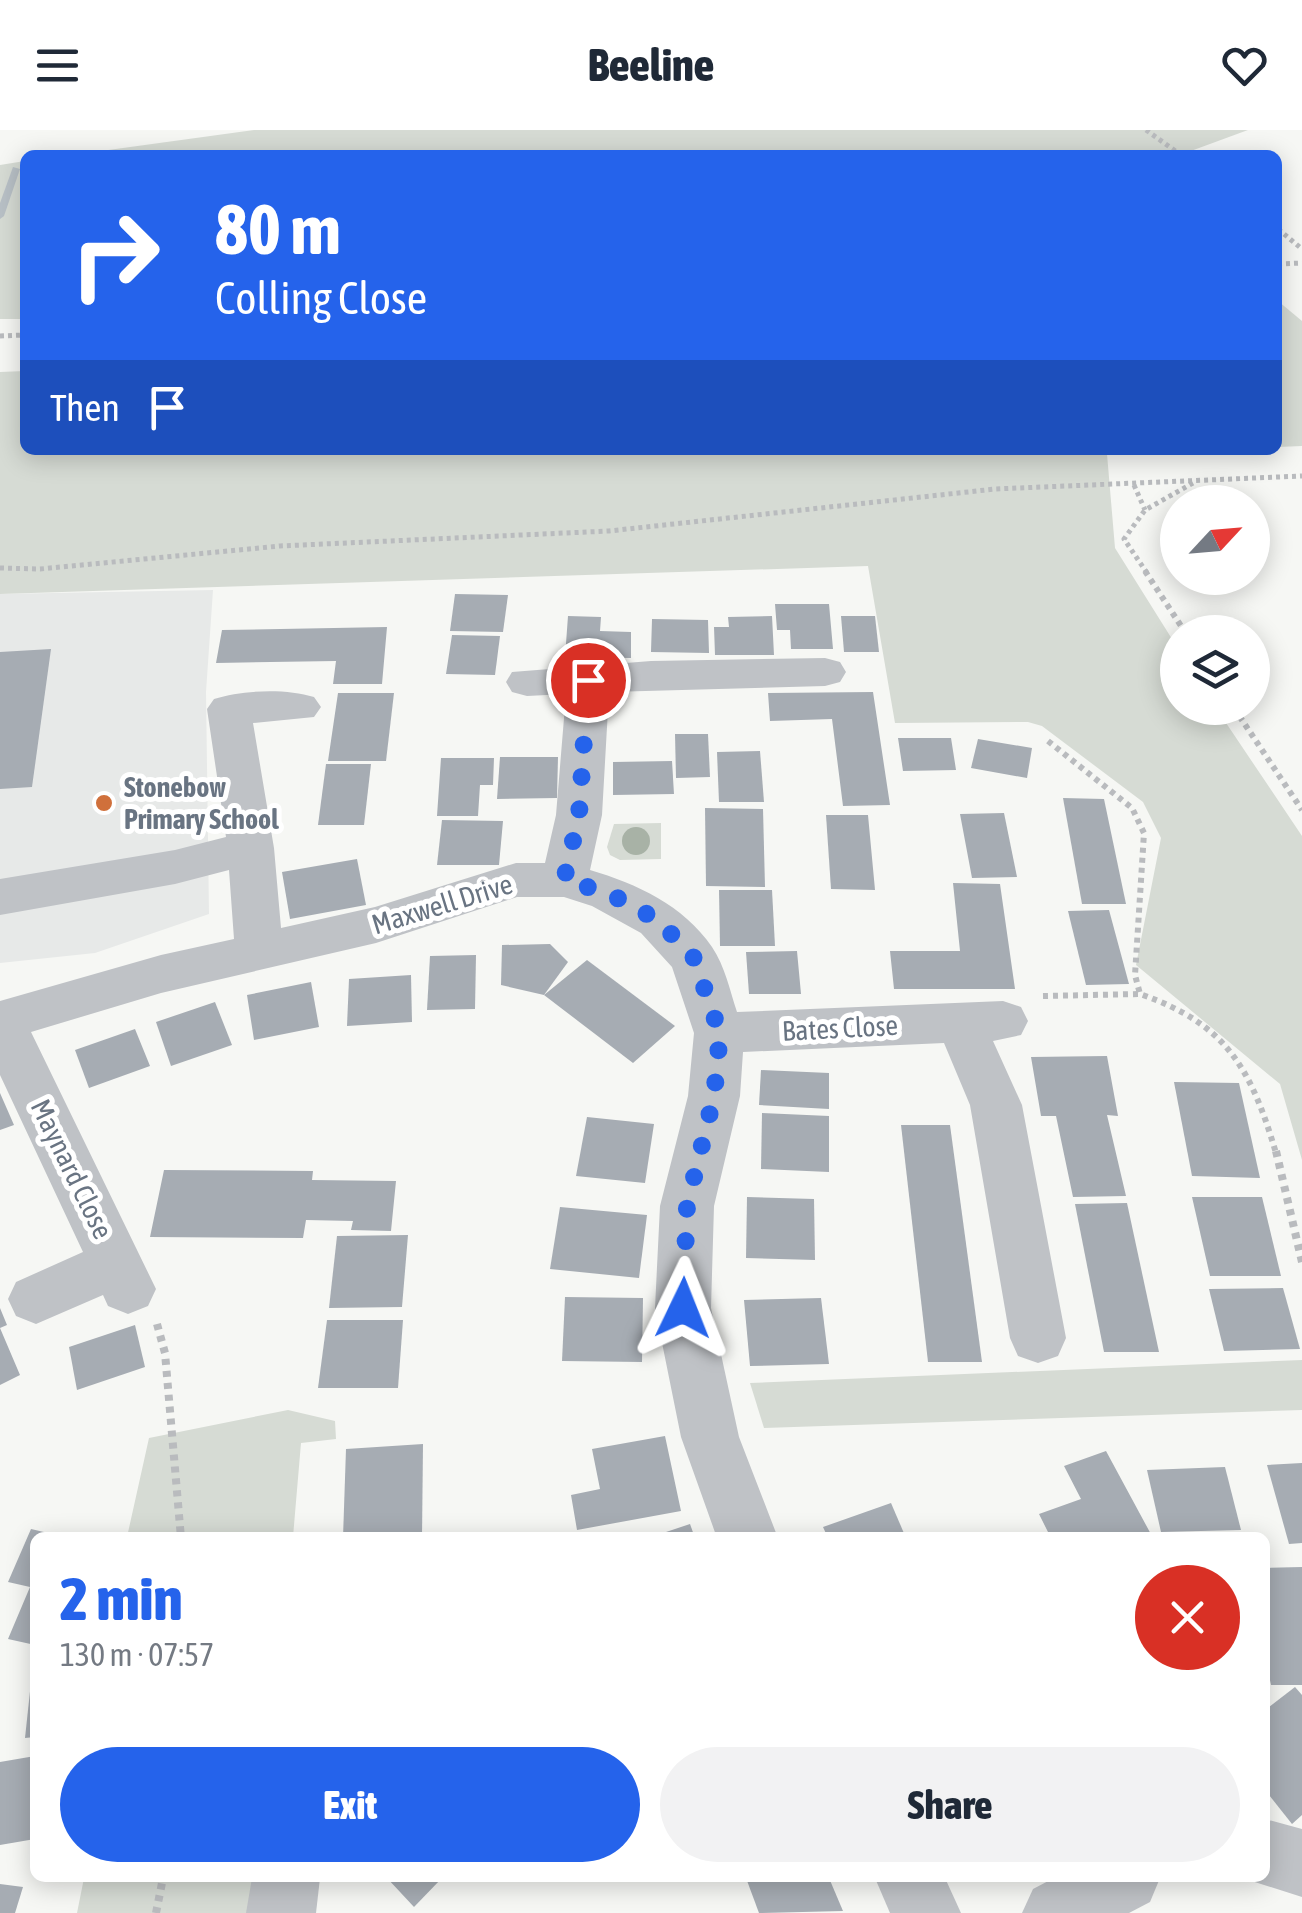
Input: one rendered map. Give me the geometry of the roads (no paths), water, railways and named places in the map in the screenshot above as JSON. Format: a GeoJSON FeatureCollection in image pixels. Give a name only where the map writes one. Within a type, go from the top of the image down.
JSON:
{"type":"FeatureCollection","features":[{"type":"Feature","properties":{"kind":"street"},"geometry":{"type":"LineString","coordinates":[[527,682],[826,672]]}},
{"type":"Feature","properties":{"kind":"street"},"geometry":{"type":"LineString","coordinates":[[564,880],[579,815],[588,680]]}},
{"type":"Feature","properties":{"kind":"street"},"geometry":{"type":"LineString","coordinates":[[259,952],[251,848],[229,710],[298,707]]}},
{"type":"Feature","properties":{"kind":"street"},"geometry":{"type":"LineString","coordinates":[[0,897],[175,867],[251,848]]}},
{"type":"Feature","properties":{"kind":"street","name":"Maxwell Drive"},"geometry":{"type":"LineString","coordinates":[[0,1022],[142,979],[376,925],[516,880],[564,880],[608,893],[658,920],[694,958],[720,1034],[714,1096],[687,1206],[683,1308],[710,1437],[746,1532]]}},
{"type":"Feature","properties":{"kind":"street","name":"Bates Close"},"geometry":{"type":"LineString","coordinates":[[720,1034],[981,1021],[1038,1338]]}},
{"type":"Feature","properties":{"kind":"street","name":"Maynard Close"},"geometry":{"type":"LineString","coordinates":[[0,1022],[122,1276],[36,1299]]}},
{"type":"Feature","properties":{"kind":"street"},"geometry":{"type":"LineString","coordinates":[[1270,1854],[1302,1863]]}},
{"type":"Feature","properties":{"kind":"street"},"geometry":{"type":"LineString","coordinates":[[281,1913],[285,1882]]}},
{"type":"Feature","properties":{"kind":"street"},"geometry":{"type":"LineString","coordinates":[[910,1882],[926,1913]]}},
{"type":"Feature","properties":{"kind":"street"},"geometry":{"type":"LineString","coordinates":[[1057,1913],[1118,1882]]}},
{"type":"Feature","properties":{"kind":"waterway"},"geometry":{"type":"LineString","coordinates":[[0,216],[16,169]]}},
{"type":"Feature","properties":{"kind":"place","name":"Stonebow Primary School"},"geometry":{"type":"Point","coordinates":[104,803]}}]}
